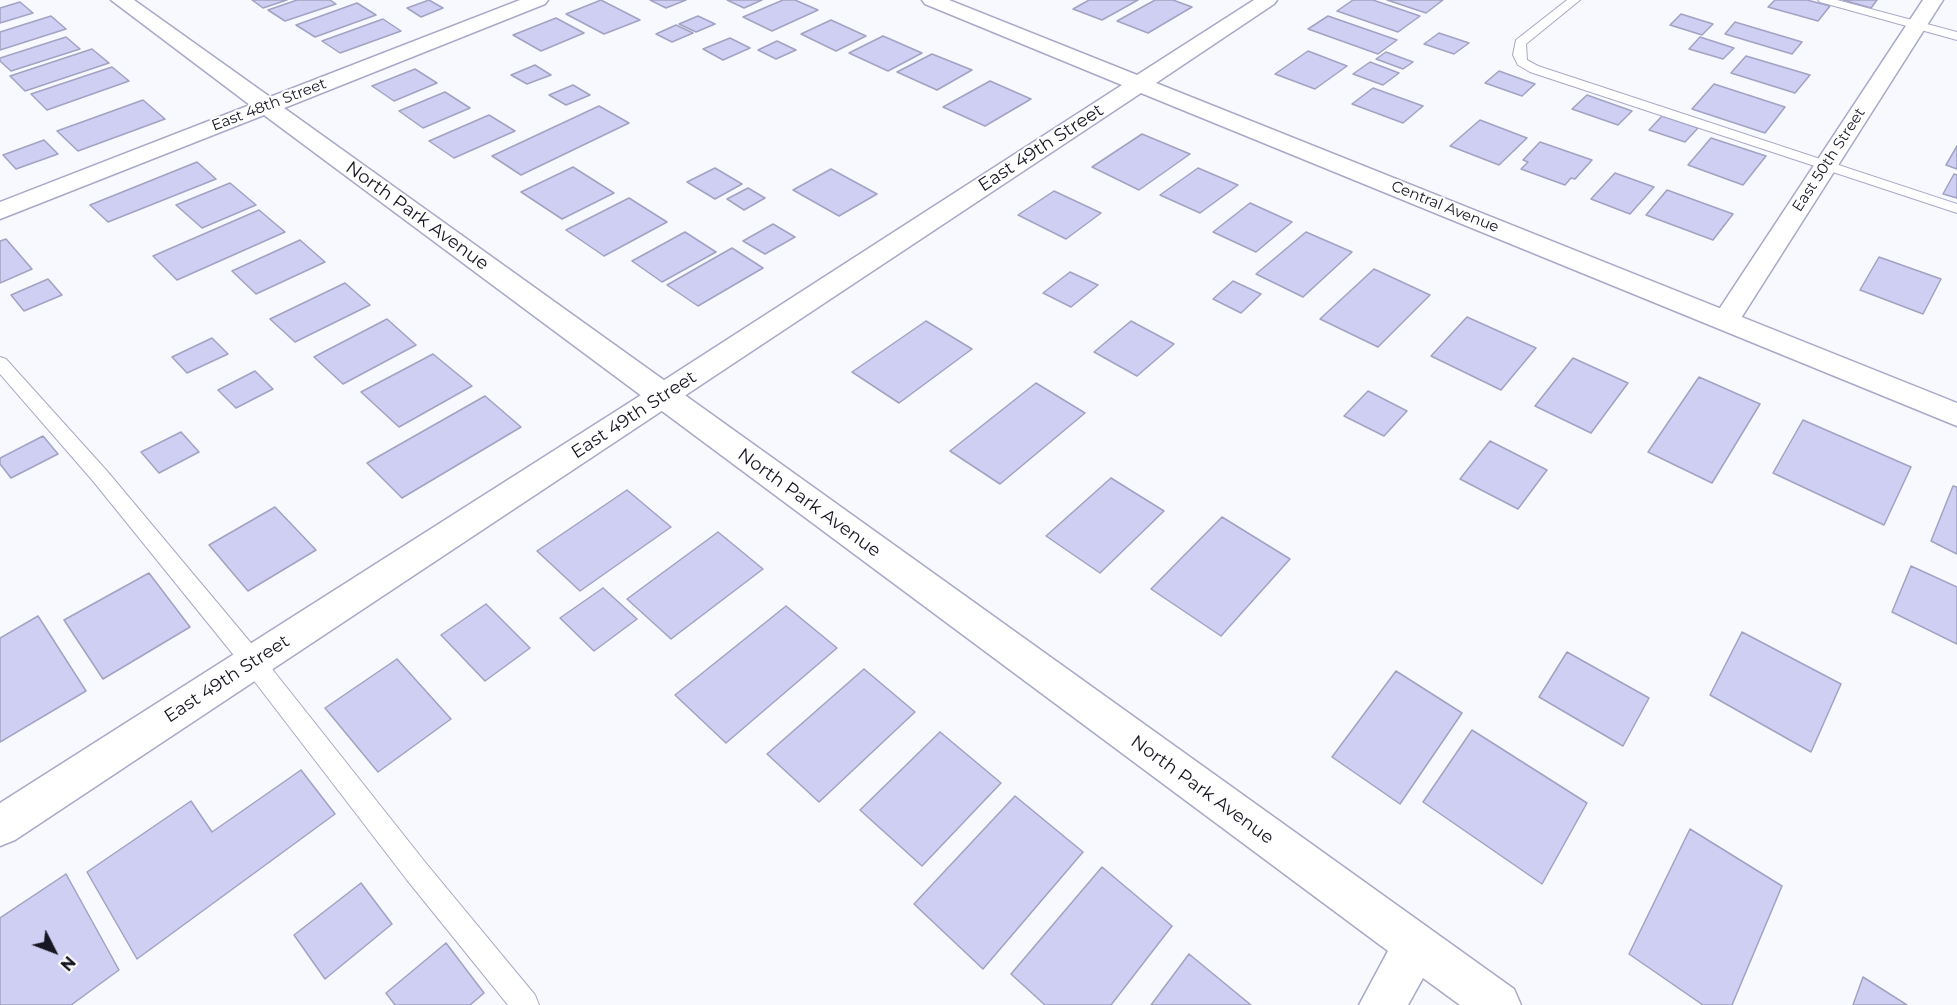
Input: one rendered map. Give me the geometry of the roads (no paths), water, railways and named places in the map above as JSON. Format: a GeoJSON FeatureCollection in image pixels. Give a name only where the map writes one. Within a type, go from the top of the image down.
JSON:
{"type":"FeatureCollection","features":[{"type":"Feature","properties":{"kind":"street","name":"North Park Avenue"},"geometry":{"type":"LineString","coordinates":[[122,0],[1498,1005]]}},
{"type":"Feature","properties":{"kind":"street","name":"East 48th Street"},"geometry":{"type":"LineString","coordinates":[[0,211],[538,0]]}},
{"type":"Feature","properties":{"kind":"street","name":"Central Avenue"},"geometry":{"type":"LineString","coordinates":[[932,0],[1957,415]]}},
{"type":"Feature","properties":{"kind":"street","name":"East 49th Street"},"geometry":{"type":"LineString","coordinates":[[0,826],[663,396],[1267,0]]}},
{"type":"Feature","properties":{"kind":"street","name":"East 50th Street"},"geometry":{"type":"LineString","coordinates":[[1726,320],[1933,0]]}},
{"type":"Feature","properties":{"kind":"street"},"geometry":{"type":"LineString","coordinates":[[1382,1005],[1416,946]]}},
{"type":"Feature","properties":{"kind":"lane"},"geometry":{"type":"LineString","coordinates":[[1574,0],[1520,43],[1519,55],[1522,62],[1534,69],[1957,209]]}},
{"type":"Feature","properties":{"kind":"lane"},"geometry":{"type":"LineString","coordinates":[[1824,0],[1957,36]]}},
{"type":"Feature","properties":{"kind":"lane"},"geometry":{"type":"LineString","coordinates":[[0,363],[100,476],[253,662],[416,871],[525,1005]]}}]}
